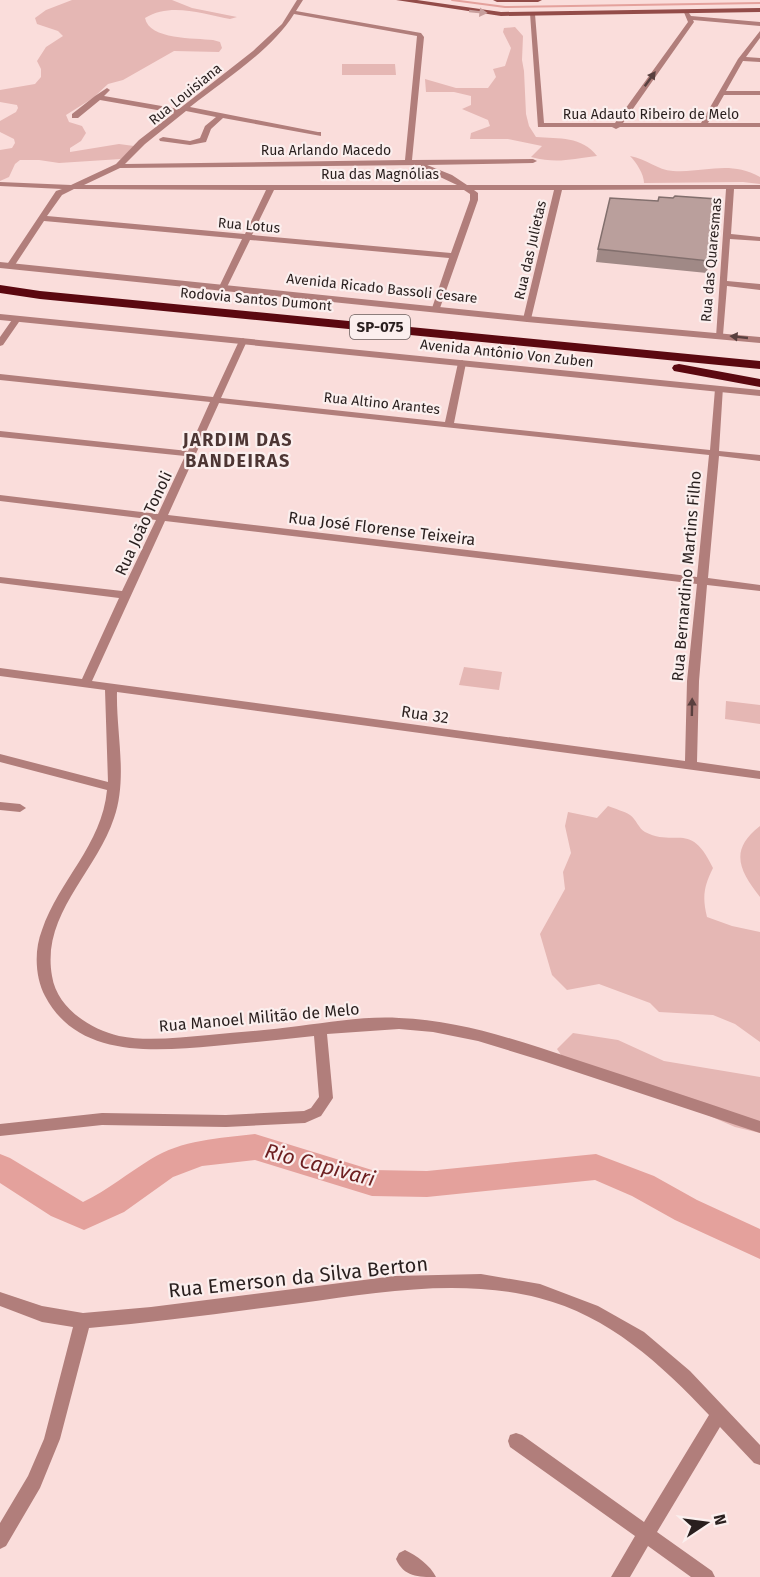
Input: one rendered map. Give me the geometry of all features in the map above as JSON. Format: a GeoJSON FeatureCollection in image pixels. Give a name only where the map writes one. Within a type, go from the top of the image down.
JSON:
{"type":"FeatureCollection","features":[{"type":"Feature","properties":{"kind":"highway","name":"Rodovia Santos Dumont"},"geometry":{"type":"LineString","coordinates":[[0,289],[40,295],[760,365]]}},
{"type":"Feature","properties":{"kind":"highway","name":"Rodovia Santos Dumont"},"geometry":{"type":"LineString","coordinates":[[0,298],[760,373]]}},
{"type":"Feature","properties":{"kind":"highway"},"geometry":{"type":"LineString","coordinates":[[627,359],[760,382]]}},
{"type":"Feature","properties":{"kind":"main road"},"geometry":{"type":"LineString","coordinates":[[400,0],[483,12],[532,14],[687,14],[760,10]]}},
{"type":"Feature","properties":{"kind":"main road"},"geometry":{"type":"LineString","coordinates":[[497,0],[538,0]]}},
{"type":"Feature","properties":{"kind":"street","name":"Rua Louisiana"},"geometry":{"type":"LineString","coordinates":[[69,187],[119,166],[142,142],[255,52],[294,12],[300,0]]}},
{"type":"Feature","properties":{"kind":"street"},"geometry":{"type":"LineString","coordinates":[[294,12],[419,34],[421,37],[408,163]]}},
{"type":"Feature","properties":{"kind":"street","name":"Rua Adauto Ribeiro de Melo"},"geometry":{"type":"LineString","coordinates":[[532,14],[542,125],[616,127],[760,125]]}},
{"type":"Feature","properties":{"kind":"street"},"geometry":{"type":"LineString","coordinates":[[687,14],[760,24]]}},
{"type":"Feature","properties":{"kind":"street"},"geometry":{"type":"LineString","coordinates":[[616,127],[691,22],[687,14]]}},
{"type":"Feature","properties":{"kind":"street"},"geometry":{"type":"LineString","coordinates":[[703,126],[741,59],[760,33]]}},
{"type":"Feature","properties":{"kind":"street"},"geometry":{"type":"LineString","coordinates":[[741,59],[760,60]]}},
{"type":"Feature","properties":{"kind":"street"},"geometry":{"type":"LineString","coordinates":[[75,116],[107,90]]}},
{"type":"Feature","properties":{"kind":"street"},"geometry":{"type":"LineString","coordinates":[[721,93],[760,93]]}},
{"type":"Feature","properties":{"kind":"street"},"geometry":{"type":"LineString","coordinates":[[98,98],[222,115],[318,134]]}},
{"type":"Feature","properties":{"kind":"street"},"geometry":{"type":"LineString","coordinates":[[163,139],[197,143],[203,140],[208,128],[222,115]]}},
{"type":"Feature","properties":{"kind":"street","name":"Rua Arlando Macedo"},"geometry":{"type":"LineString","coordinates":[[119,166],[533,161]]}},
{"type":"Feature","properties":{"kind":"street"},"geometry":{"type":"LineString","coordinates":[[418,163],[466,186],[474,193],[474,200],[436,308]]}},
{"type":"Feature","properties":{"kind":"street"},"geometry":{"type":"LineString","coordinates":[[444,163],[449,177]]}},
{"type":"Feature","properties":{"kind":"street","name":"Rua das Magnólias"},"geometry":{"type":"LineString","coordinates":[[0,184],[69,187],[466,186],[760,189]]}},
{"type":"Feature","properties":{"kind":"street"},"geometry":{"type":"LineString","coordinates":[[5,266],[59,193],[69,187]]}},
{"type":"Feature","properties":{"kind":"street","name":"Rua das Julietas"},"geometry":{"type":"LineString","coordinates":[[527,319],[559,187]]}},
{"type":"Feature","properties":{"kind":"street"},"geometry":{"type":"LineString","coordinates":[[224,287],[271,188]]}},
{"type":"Feature","properties":{"kind":"street","name":"Rua das Quaresmas"},"geometry":{"type":"LineString","coordinates":[[718,335],[730,188]]}},
{"type":"Feature","properties":{"kind":"street","name":"Rua Lotus"},"geometry":{"type":"LineString","coordinates":[[42,218],[453,256]]}},
{"type":"Feature","properties":{"kind":"street"},"geometry":{"type":"LineString","coordinates":[[726,236],[760,239]]}},
{"type":"Feature","properties":{"kind":"street","name":"Avenida Ricado Bassoli Cesare"},"geometry":{"type":"LineString","coordinates":[[5,266],[527,319],[760,340]]}},
{"type":"Feature","properties":{"kind":"street"},"geometry":{"type":"LineString","coordinates":[[724,283],[760,286]]}},
{"type":"Feature","properties":{"kind":"street","name":"Avenida Antônio Von Zuben"},"geometry":{"type":"LineString","coordinates":[[0,317],[760,393]]}},
{"type":"Feature","properties":{"kind":"street"},"geometry":{"type":"LineString","coordinates":[[0,343],[17,319]]}},
{"type":"Feature","properties":{"kind":"street","name":"Rua João Tonoli"},"geometry":{"type":"LineString","coordinates":[[85,684],[243,341]]}},
{"type":"Feature","properties":{"kind":"street"},"geometry":{"type":"LineString","coordinates":[[449,424],[462,363]]}},
{"type":"Feature","properties":{"kind":"street","name":"Rua Altino Arantes"},"geometry":{"type":"LineString","coordinates":[[0,377],[216,398],[760,458]]}},
{"type":"Feature","properties":{"kind":"street","name":"Rua Bernardino Martins Filho"},"geometry":{"type":"LineString","coordinates":[[691,766],[693,681],[720,389]]}},
{"type":"Feature","properties":{"kind":"street"},"geometry":{"type":"LineString","coordinates":[[0,434],[190,454]]}},
{"type":"Feature","properties":{"kind":"street","name":"Rua José Florense Teixeira"},"geometry":{"type":"LineString","coordinates":[[0,498],[760,588]]}},
{"type":"Feature","properties":{"kind":"street"},"geometry":{"type":"LineString","coordinates":[[0,580],[126,595]]}},
{"type":"Feature","properties":{"kind":"street","name":"Rua 32"},"geometry":{"type":"LineString","coordinates":[[0,672],[760,775]]}},
{"type":"Feature","properties":{"kind":"street","name":"Rua Manoel Militão de Melo"},"geometry":{"type":"LineString","coordinates":[[111,688],[115,788],[108,818],[98,841],[48,926],[43,949],[45,978],[52,998],[77,1024],[97,1035],[122,1042],[167,1045],[362,1024],[410,1024],[464,1032],[532,1051],[760,1127]]}},
{"type":"Feature","properties":{"kind":"street"},"geometry":{"type":"LineString","coordinates":[[0,758],[115,788]]}},
{"type":"Feature","properties":{"kind":"street"},"geometry":{"type":"LineString","coordinates":[[0,806],[20,808]]}},
{"type":"Feature","properties":{"kind":"street"},"geometry":{"type":"LineString","coordinates":[[0,1130],[90,1120],[226,1121],[305,1117],[322,1106],[326,1098],[320,1029]]}},
{"type":"Feature","properties":{"kind":"street","name":"Rua Emerson da Silva Berton"},"geometry":{"type":"LineString","coordinates":[[0,1299],[42,1314],[84,1321],[151,1315],[395,1283],[481,1281],[540,1292],[592,1311],[638,1337],[684,1377],[760,1457]]}},
{"type":"Feature","properties":{"kind":"street"},"geometry":{"type":"LineString","coordinates":[[0,1540],[34,1482],[52,1439],[84,1321]]}},
{"type":"Feature","properties":{"kind":"street"},"geometry":{"type":"LineString","coordinates":[[620,1577],[719,1413]]}},
{"type":"Feature","properties":{"kind":"street"},"geometry":{"type":"LineString","coordinates":[[516,1441],[706,1577]]}},
{"type":"Feature","properties":{"kind":"street"},"geometry":{"type":"LineString","coordinates":[[405,1559],[427,1577]]}},
{"type":"Feature","properties":{"kind":"shaded area"},"geometry":{"type":"Polygon","coordinates":[[[72,0],[172,0],[192,8],[237,17],[230,19],[176,10],[155,13],[145,18],[148,25],[164,34],[213,40],[220,42],[222,48],[219,52],[174,51],[123,80],[108,84],[93,98],[66,115],[69,122],[82,126],[86,133],[81,141],[70,148],[70,152],[119,144],[134,146],[121,159],[59,163],[20,160],[15,164],[9,177],[0,181],[0,150],[12,148],[15,143],[14,139],[0,132],[0,121],[16,112],[18,108],[17,105],[0,102],[0,90],[35,84],[41,77],[41,69],[37,61],[46,47],[63,36],[58,31],[37,24],[35,18],[46,10],[72,0]]]}},
{"type":"Feature","properties":{"kind":"shaded area"},"geometry":{"type":"Polygon","coordinates":[[[515,27],[523,36],[522,60],[529,126],[536,137],[577,142],[597,156],[549,160],[531,157],[542,146],[508,139],[470,139],[471,133],[490,126],[488,120],[462,109],[471,105],[471,96],[454,92],[426,92],[425,79],[456,88],[488,88],[496,77],[493,69],[505,66],[511,48],[503,32],[504,28],[515,27]]]}},
{"type":"Feature","properties":{"kind":"shaded area"},"geometry":{"type":"Polygon","coordinates":[[[342,64],[395,64],[396,75],[342,75],[342,64]]]}},
{"type":"Feature","properties":{"kind":"shaded area"},"geometry":{"type":"Polygon","coordinates":[[[630,156],[673,171],[738,169],[760,177],[760,184],[743,182],[644,183],[639,168],[630,156]]]}},
{"type":"Feature","properties":{"kind":"shaded area"},"geometry":{"type":"Polygon","coordinates":[[[464,667],[502,672],[499,690],[459,685],[464,667]]]}},
{"type":"Feature","properties":{"kind":"shaded area"},"geometry":{"type":"Polygon","coordinates":[[[726,701],[760,705],[760,724],[725,719],[726,701]]]}},
{"type":"Feature","properties":{"kind":"shaded area"},"geometry":{"type":"Polygon","coordinates":[[[608,806],[630,815],[645,832],[666,838],[682,838],[697,844],[713,868],[705,892],[707,917],[732,926],[760,932],[760,1042],[735,1024],[713,1015],[659,1012],[650,1003],[599,984],[567,990],[552,975],[540,934],[565,889],[563,872],[571,853],[565,826],[568,812],[597,818],[608,806]]]}},
{"type":"Feature","properties":{"kind":"shaded area"},"geometry":{"type":"Polygon","coordinates":[[[760,826],[760,897],[747,878],[740,860],[744,843],[760,826]]]}},
{"type":"Feature","properties":{"kind":"shaded area"},"geometry":{"type":"Polygon","coordinates":[[[573,1033],[618,1040],[664,1061],[760,1077],[760,1133],[735,1127],[689,1107],[570,1068],[557,1049],[573,1033]]]}},
{"type":"Feature","properties":{"kind":"building"},"geometry":{"type":"Polygon","coordinates":[[[675,196],[717,199],[709,261],[598,249],[610,198],[658,201],[659,197],[673,198],[675,196]]]}},
{"type":"Feature","properties":{"kind":"waterway"},"geometry":{"type":"LineString","coordinates":[[452,0],[505,7],[760,3]]}},
{"type":"Feature","properties":{"kind":"waterway","name":"Rio Capivari"},"geometry":{"type":"LineString","coordinates":[[0,1167],[51,1200],[84,1216],[113,1202],[163,1167],[202,1153],[255,1147],[372,1183],[427,1184],[596,1167],[643,1186],[686,1210],[740,1233],[760,1245]]}},
{"type":"Feature","properties":{"kind":"district","name":"JARDIM DAS BANDEIRAS"},"geometry":{"type":"Point","coordinates":[238,450]}}]}
